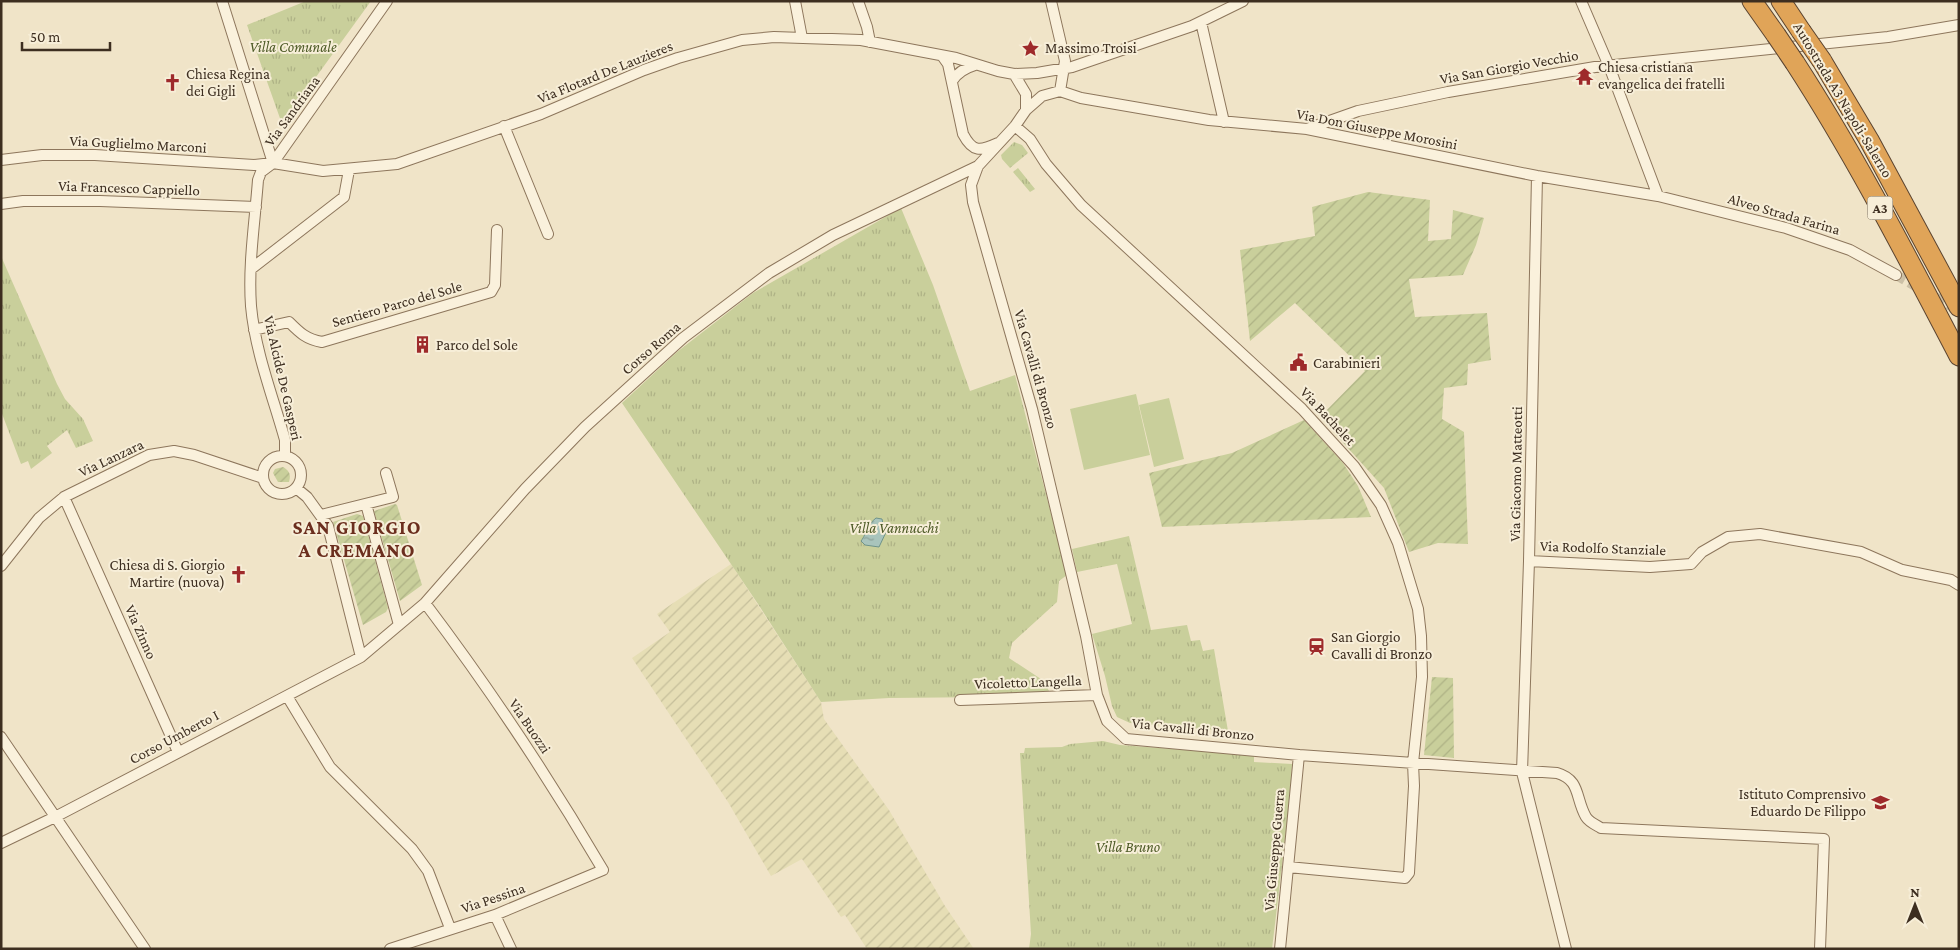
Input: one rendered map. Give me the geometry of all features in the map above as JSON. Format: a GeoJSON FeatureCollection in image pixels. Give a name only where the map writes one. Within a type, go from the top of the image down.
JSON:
{"type":"FeatureCollection","features":[{"type":"Feature","properties":{"kind":"highway","name":"Autostrada A3 Napoli-Salerno"},"geometry":{"type":"LineString","coordinates":[[1752,1],[1822,105],[1959,356]]}},
{"type":"Feature","properties":{"kind":"highway","name":"Autostrada A3 Napoli-Salerno"},"geometry":{"type":"LineString","coordinates":[[1781,1],[1822,61],[1869,140],[1959,307]]}},
{"type":"Feature","properties":{"kind":"street"},"geometry":{"type":"LineString","coordinates":[[222,1],[273,163]]}},
{"type":"Feature","properties":{"kind":"street","name":"Via Sandriana"},"geometry":{"type":"LineString","coordinates":[[273,163],[387,1]]}},
{"type":"Feature","properties":{"kind":"street"},"geometry":{"type":"LineString","coordinates":[[795,1],[802,38]]}},
{"type":"Feature","properties":{"kind":"street"},"geometry":{"type":"LineString","coordinates":[[858,1],[870,42]]}},
{"type":"Feature","properties":{"kind":"street"},"geometry":{"type":"LineString","coordinates":[[978,166],[1015,126],[1026,110],[1042,96],[1060,91],[1065,61],[1062,40],[1052,1]]}},
{"type":"Feature","properties":{"kind":"street"},"geometry":{"type":"LineString","coordinates":[[952,82],[965,69],[978,66],[1014,74],[1064,69],[1201,22],[1243,1]]}},
{"type":"Feature","properties":{"kind":"street"},"geometry":{"type":"LineString","coordinates":[[1581,1],[1609,66],[1658,196]]}},
{"type":"Feature","properties":{"kind":"street"},"geometry":{"type":"LineString","coordinates":[[1201,22],[1224,122]]}},
{"type":"Feature","properties":{"kind":"street","name":"Via San Giorgio Vecchio"},"geometry":{"type":"LineString","coordinates":[[1307,129],[1336,117],[1376,107],[1448,92],[1609,66],[1888,37],[1959,24]]}},
{"type":"Feature","properties":{"kind":"street","name":"Via Flotard De Lauzieres"},"geometry":{"type":"LineString","coordinates":[[273,163],[323,171],[397,164],[541,114],[644,70],[678,58],[742,40],[774,37],[870,42],[962,60],[978,66]]}},
{"type":"Feature","properties":{"kind":"street"},"geometry":{"type":"LineString","coordinates":[[943,57],[948,64],[963,134],[968,143],[980,150],[998,143]]}},
{"type":"Feature","properties":{"kind":"street"},"geometry":{"type":"LineString","coordinates":[[1014,74],[1026,94],[1026,110]]}},
{"type":"Feature","properties":{"kind":"street","name":"Via Don Giuseppe Morosini"},"geometry":{"type":"LineString","coordinates":[[1060,91],[1082,98],[1224,122],[1307,129],[1537,176],[1658,196]]}},
{"type":"Feature","properties":{"kind":"street"},"geometry":{"type":"LineString","coordinates":[[504,126],[548,234]]}},
{"type":"Feature","properties":{"kind":"street","name":"Via Bachelet"},"geometry":{"type":"LineString","coordinates":[[1015,126],[1030,139],[1046,164],[1081,205],[1302,409],[1354,466],[1381,505],[1398,543],[1418,609],[1421,636],[1422,677],[1413,763],[1414,786],[1409,873],[1405,878],[1288,867]]}},
{"type":"Feature","properties":{"kind":"street","name":"Via Guglielmo Marconi"},"geometry":{"type":"LineString","coordinates":[[1,160],[42,155],[96,155],[254,165],[273,163]]}},
{"type":"Feature","properties":{"kind":"street","name":"Via Alcide De Gasperi"},"geometry":{"type":"LineString","coordinates":[[273,163],[261,172],[258,180],[251,269],[251,305],[254,330],[285,440],[285,456]]}},
{"type":"Feature","properties":{"kind":"street","name":"Via Cavalli di Bronzo"},"geometry":{"type":"LineString","coordinates":[[978,166],[971,185],[973,202],[1032,409],[1078,598],[1097,695],[1107,721],[1126,739],[1299,755],[1557,773],[1568,776],[1573,782],[1586,818],[1601,828],[1824,839],[1820,949]]}},
{"type":"Feature","properties":{"kind":"street","name":"Corso Roma"},"geometry":{"type":"LineString","coordinates":[[361,657],[425,603],[531,482],[585,427],[684,338],[768,273],[833,234],[978,166]]}},
{"type":"Feature","properties":{"kind":"street"},"geometry":{"type":"LineString","coordinates":[[251,269],[344,198],[349,170]]}},
{"type":"Feature","properties":{"kind":"street","name":"Via Giacomo Matteotti"},"geometry":{"type":"LineString","coordinates":[[1537,176],[1529,561],[1522,772],[1566,949]]}},
{"type":"Feature","properties":{"kind":"street","name":"Alveo Strada Farina"},"geometry":{"type":"LineString","coordinates":[[1658,196],[1786,228],[1850,250],[1896,276]]}},
{"type":"Feature","properties":{"kind":"street","name":"Via Francesco Cappiello"},"geometry":{"type":"LineString","coordinates":[[1,204],[23,201],[100,201],[256,207]]}},
{"type":"Feature","properties":{"kind":"street","name":"Sentiero Parco del Sole"},"geometry":{"type":"LineString","coordinates":[[254,330],[289,322],[310,340],[322,342],[491,292],[495,285],[496,230]]}},
{"type":"Feature","properties":{"kind":"street","name":"Via Lanzara"},"geometry":{"type":"LineString","coordinates":[[1,566],[39,518],[64,497],[149,455],[174,451],[194,455],[263,478]]}},
{"type":"Feature","properties":{"kind":"street"},"geometry":{"type":"LineString","coordinates":[[285,456],[293,459],[298,465],[301,473],[300,481],[296,488],[286,493],[276,493],[268,488],[263,478],[263,471],[271,459],[285,456]]}},
{"type":"Feature","properties":{"kind":"street"},"geometry":{"type":"LineString","coordinates":[[322,515],[393,498],[386,473]]}},
{"type":"Feature","properties":{"kind":"street"},"geometry":{"type":"LineString","coordinates":[[296,488],[307,497],[322,515],[328,526],[361,657]]}},
{"type":"Feature","properties":{"kind":"street","name":"Via Zinno"},"geometry":{"type":"LineString","coordinates":[[64,497],[178,752]]}},
{"type":"Feature","properties":{"kind":"street"},"geometry":{"type":"LineString","coordinates":[[366,504],[399,624]]}},
{"type":"Feature","properties":{"kind":"street","name":"Via Rodolfo Stanziale"},"geometry":{"type":"LineString","coordinates":[[1529,561],[1650,567],[1691,564],[1702,552],[1728,537],[1760,534],[1861,552],[1902,570],[1951,580],[1959,585]]}},
{"type":"Feature","properties":{"kind":"street","name":"Via Buozzi"},"geometry":{"type":"LineString","coordinates":[[425,603],[468,661],[548,779],[603,870]]}},
{"type":"Feature","properties":{"kind":"street","name":"Corso Umberto I"},"geometry":{"type":"LineString","coordinates":[[1,843],[55,817],[361,657]]}},
{"type":"Feature","properties":{"kind":"street","name":"Vicoletto Langella"},"geometry":{"type":"LineString","coordinates":[[960,700],[1097,695]]}},
{"type":"Feature","properties":{"kind":"street"},"geometry":{"type":"LineString","coordinates":[[287,696],[330,767],[412,849],[428,871],[450,928]]}},
{"type":"Feature","properties":{"kind":"street"},"geometry":{"type":"LineString","coordinates":[[1,736],[144,949]]}},
{"type":"Feature","properties":{"kind":"street","name":"Via Giuseppe Guerra"},"geometry":{"type":"LineString","coordinates":[[1280,949],[1299,755]]}},
{"type":"Feature","properties":{"kind":"street","name":"Via Pessina"},"geometry":{"type":"LineString","coordinates":[[390,949],[495,915],[603,870]]}},
{"type":"Feature","properties":{"kind":"street"},"geometry":{"type":"LineString","coordinates":[[495,915],[511,949]]}},
{"type":"Feature","properties":{"kind":"shaded area"},"geometry":{"type":"Polygon","coordinates":[[[731,564],[821,702],[824,719],[889,810],[945,906],[974,949],[867,949],[845,915],[841,917],[802,859],[771,876],[728,802],[632,658],[670,632],[657,614],[731,564]]]}},
{"type":"Feature","properties":{"kind":"green space","name":"Villa Comunale"},"geometry":{"type":"Polygon","coordinates":[[[306,1],[371,1],[282,124],[247,25],[306,1]]]}},
{"type":"Feature","properties":{"kind":"green space"},"geometry":{"type":"Polygon","coordinates":[[[1014,142],[1022,145],[1028,153],[1010,168],[1001,155],[1014,142]]]}},
{"type":"Feature","properties":{"kind":"green space"},"geometry":{"type":"Polygon","coordinates":[[[1018,168],[1035,189],[1030,192],[1013,172],[1018,168]]]}},
{"type":"Feature","properties":{"kind":"green space"},"geometry":{"type":"Polygon","coordinates":[[[1368,192],[1430,200],[1428,241],[1451,239],[1453,210],[1484,218],[1476,245],[1463,275],[1409,279],[1415,317],[1487,313],[1491,360],[1468,364],[1467,385],[1444,388],[1442,419],[1464,432],[1468,544],[1438,543],[1409,552],[1384,488],[1320,417],[1365,371],[1295,303],[1250,341],[1240,250],[1315,236],[1312,207],[1368,192]]]}},
{"type":"Feature","properties":{"kind":"green space","name":"Villa Vannucchi"},"geometry":{"type":"Polygon","coordinates":[[[901,208],[933,285],[970,391],[1015,375],[1067,575],[1059,581],[1057,602],[1012,643],[1009,658],[1044,681],[1049,691],[991,697],[889,698],[821,702],[758,604],[622,403],[677,352],[753,293],[901,208]]]}},
{"type":"Feature","properties":{"kind":"green space"},"geometry":{"type":"Polygon","coordinates":[[[1,256],[57,384],[65,399],[83,419],[93,441],[76,448],[67,430],[47,446],[52,453],[31,469],[28,461],[21,464],[1,411],[1,256]]]}},
{"type":"Feature","properties":{"kind":"green space"},"geometry":{"type":"Polygon","coordinates":[[[1136,394],[1150,455],[1084,470],[1070,409],[1136,394]]]}},
{"type":"Feature","properties":{"kind":"green space"},"geometry":{"type":"Polygon","coordinates":[[[1169,398],[1184,459],[1154,467],[1139,405],[1169,398]]]}},
{"type":"Feature","properties":{"kind":"green space"},"geometry":{"type":"Polygon","coordinates":[[[1304,420],[1343,463],[1358,486],[1371,517],[1162,527],[1149,473],[1232,453],[1304,420]]]}},
{"type":"Feature","properties":{"kind":"green space"},"geometry":{"type":"Polygon","coordinates":[[[283,467],[289,473],[289,482],[278,482],[273,473],[275,469],[283,467]]]}},
{"type":"Feature","properties":{"kind":"green space"},"geometry":{"type":"Polygon","coordinates":[[[397,505],[422,585],[400,601],[374,511],[397,505]]]}},
{"type":"Feature","properties":{"kind":"green space"},"geometry":{"type":"Polygon","coordinates":[[[357,514],[363,516],[388,608],[386,612],[363,625],[333,522],[357,514]]]}},
{"type":"Feature","properties":{"kind":"green space"},"geometry":{"type":"Polygon","coordinates":[[[1129,536],[1151,630],[1187,625],[1191,641],[1200,640],[1203,651],[1214,649],[1228,731],[1130,723],[1117,717],[1112,706],[1092,634],[1132,624],[1117,564],[1077,572],[1072,549],[1129,536]]]}},
{"type":"Feature","properties":{"kind":"green space"},"geometry":{"type":"Polygon","coordinates":[[[1432,677],[1453,678],[1454,758],[1424,755],[1432,677]]]}},
{"type":"Feature","properties":{"kind":"green space","name":"Villa Bruno"},"geometry":{"type":"Polygon","coordinates":[[[1103,741],[1120,745],[1254,755],[1254,762],[1292,764],[1291,789],[1272,949],[1029,949],[1031,934],[1020,753],[1024,753],[1025,748],[1062,747],[1070,744],[1103,741]]]}},
{"type":"Feature","properties":{"kind":"water"},"geometry":{"type":"Polygon","coordinates":[[[876,518],[882,519],[883,524],[888,528],[879,547],[865,545],[861,541],[867,528],[876,518]]]}},
{"type":"Feature","properties":{"kind":"tunnel"},"geometry":{"type":"LineString","coordinates":[[1896,275],[1958,310]]}},
{"type":"Feature","properties":{"kind":"place","name":"Massimo Troisi"},"geometry":{"type":"Point","coordinates":[1031,48]}},
{"type":"Feature","properties":{"kind":"place","name":"Chiesa cristiana evangelica dei fratelli"},"geometry":{"type":"Point","coordinates":[1584,76]}},
{"type":"Feature","properties":{"kind":"place","name":"Chiesa Regina dei Gigli"},"geometry":{"type":"Point","coordinates":[172,83]}},
{"type":"Feature","properties":{"kind":"place","name":"Parco del Sole"},"geometry":{"type":"Point","coordinates":[422,345]}},
{"type":"Feature","properties":{"kind":"place","name":"Carabinieri"},"geometry":{"type":"Point","coordinates":[1299,363]}},
{"type":"Feature","properties":{"kind":"place","name":"Chiesa di S. Giorgio Martire (nuova)"},"geometry":{"type":"Point","coordinates":[239,574]}},
{"type":"Feature","properties":{"kind":"place","name":"San Giorgio Cavalli di Bronzo"},"geometry":{"type":"Point","coordinates":[1317,646]}},
{"type":"Feature","properties":{"kind":"place","name":"Istituto Comprensivo Eduardo De Filippo"},"geometry":{"type":"Point","coordinates":[1880,803]}},
{"type":"Feature","properties":{"kind":"district","name":"SAN GIORGIO A CREMANO"},"geometry":{"type":"Point","coordinates":[357,538]}}]}
